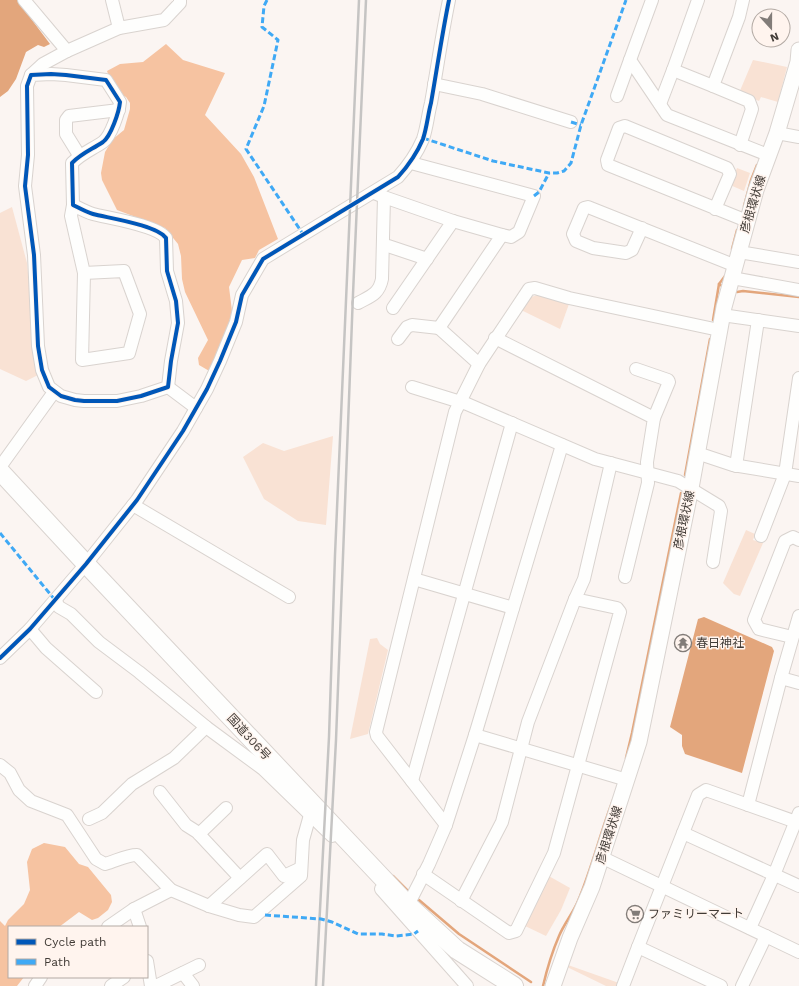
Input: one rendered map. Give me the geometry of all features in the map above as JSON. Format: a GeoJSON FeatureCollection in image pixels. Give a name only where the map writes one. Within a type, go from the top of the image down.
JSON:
{"type":"FeatureCollection","features":[{"type":"Feature","properties":{"kind":"highway","name":"国道306号"},"geometry":{"type":"LineString","coordinates":[[2,476],[408,905],[457,950],[514,986]]}},
{"type":"Feature","properties":{"kind":"main road","name":"彦根環状線"},"geometry":{"type":"LineString","coordinates":[[553,986],[570,938],[592,887],[639,742],[691,488],[723,311],[747,221],[768,155],[777,133],[798,62],[799,50]]}},
{"type":"Feature","properties":{"kind":"street"},"geometry":{"type":"LineString","coordinates":[[24,0],[67,51]]}},
{"type":"Feature","properties":{"kind":"street"},"geometry":{"type":"LineString","coordinates":[[112,0],[119,28]]}},
{"type":"Feature","properties":{"kind":"street"},"geometry":{"type":"LineString","coordinates":[[168,387],[141,396],[117,401],[75,400],[61,396],[49,387],[42,370],[40,354],[34,255],[25,186],[28,155],[27,86],[31,75],[43,64],[67,51],[119,28],[164,20],[180,3],[180,0]]}},
{"type":"Feature","properties":{"kind":"street"},"geometry":{"type":"LineString","coordinates":[[1,656],[30,629],[86,564],[133,505],[183,431],[217,368],[236,322],[242,295],[263,259],[301,235],[379,195],[411,163],[423,138],[450,0]]}},
{"type":"Feature","properties":{"kind":"street"},"geometry":{"type":"LineString","coordinates":[[616,96],[652,0]]}},
{"type":"Feature","properties":{"kind":"street"},"geometry":{"type":"LineString","coordinates":[[660,104],[698,0]]}},
{"type":"Feature","properties":{"kind":"street"},"geometry":{"type":"LineString","coordinates":[[713,86],[743,0]]}},
{"type":"Feature","properties":{"kind":"street"},"geometry":{"type":"LineString","coordinates":[[630,60],[667,115],[768,155]]}},
{"type":"Feature","properties":{"kind":"street"},"geometry":{"type":"LineString","coordinates":[[673,70],[749,101],[752,109],[740,145]]}},
{"type":"Feature","properties":{"kind":"street"},"geometry":{"type":"LineString","coordinates":[[31,75],[66,75],[106,80],[120,102],[114,124],[105,141],[79,155],[72,163],[71,216],[84,273],[82,360],[129,354],[140,314],[124,271],[84,273]]}},
{"type":"Feature","properties":{"kind":"street"},"geometry":{"type":"LineString","coordinates":[[434,84],[482,94],[571,122]]}},
{"type":"Feature","properties":{"kind":"street"},"geometry":{"type":"LineString","coordinates":[[79,155],[66,134],[66,120],[69,116],[119,110]]}},
{"type":"Feature","properties":{"kind":"street"},"geometry":{"type":"LineString","coordinates":[[715,208],[730,174],[727,168],[625,126],[619,128],[607,160],[608,165],[747,221]]}},
{"type":"Feature","properties":{"kind":"street"},"geometry":{"type":"LineString","coordinates":[[777,133],[799,137]]}},
{"type":"Feature","properties":{"kind":"street"},"geometry":{"type":"LineString","coordinates":[[379,195],[453,221],[502,235],[511,237],[519,232],[534,196],[411,163]]}},
{"type":"Feature","properties":{"kind":"street"},"geometry":{"type":"LineString","coordinates":[[358,303],[380,288],[382,278],[379,195]]}},
{"type":"Feature","properties":{"kind":"street"},"geometry":{"type":"LineString","coordinates":[[72,205],[92,213],[135,223],[159,232],[166,238],[168,272],[176,301],[178,323],[168,387]]}},
{"type":"Feature","properties":{"kind":"street"},"geometry":{"type":"LineString","coordinates":[[642,228],[632,250],[626,253],[593,248],[576,241],[573,234],[584,208],[588,207],[642,228],[734,271],[799,290]]}},
{"type":"Feature","properties":{"kind":"street"},"geometry":{"type":"LineString","coordinates":[[393,308],[453,221]]}},
{"type":"Feature","properties":{"kind":"street"},"geometry":{"type":"LineString","coordinates":[[439,328],[502,235]]}},
{"type":"Feature","properties":{"kind":"street"},"geometry":{"type":"LineString","coordinates":[[388,246],[427,259]]}},
{"type":"Feature","properties":{"kind":"street"},"geometry":{"type":"LineString","coordinates":[[734,271],[799,262]]}},
{"type":"Feature","properties":{"kind":"street"},"geometry":{"type":"LineString","coordinates":[[446,825],[377,736],[376,732],[455,412],[479,364],[495,338],[529,290],[535,288],[569,298],[719,330]]}},
{"type":"Feature","properties":{"kind":"street"},"geometry":{"type":"LineString","coordinates":[[723,311],[758,320],[799,326]]}},
{"type":"Feature","properties":{"kind":"street"},"geometry":{"type":"LineString","coordinates":[[736,466],[758,320]]}},
{"type":"Feature","properties":{"kind":"street"},"geometry":{"type":"LineString","coordinates":[[398,339],[407,327],[439,328],[479,364]]}},
{"type":"Feature","properties":{"kind":"street"},"geometry":{"type":"LineString","coordinates":[[495,338],[654,418]]}},
{"type":"Feature","properties":{"kind":"street"},"geometry":{"type":"LineString","coordinates":[[625,577],[648,483],[647,462],[655,413],[668,382],[668,380],[636,369]]}},
{"type":"Feature","properties":{"kind":"street"},"geometry":{"type":"LineString","coordinates":[[761,536],[785,474],[799,378]]}},
{"type":"Feature","properties":{"kind":"street"},"geometry":{"type":"LineString","coordinates":[[168,387],[196,408]]}},
{"type":"Feature","properties":{"kind":"street"},"geometry":{"type":"LineString","coordinates":[[412,387],[467,404],[595,459],[678,481],[691,488],[719,506],[721,511],[713,562]]}},
{"type":"Feature","properties":{"kind":"street"},"geometry":{"type":"LineString","coordinates":[[2,476],[54,392]]}},
{"type":"Feature","properties":{"kind":"street"},"geometry":{"type":"LineString","coordinates":[[412,781],[512,423]]}},
{"type":"Feature","properties":{"kind":"street"},"geometry":{"type":"LineString","coordinates":[[408,905],[446,825],[475,735],[562,445]]}},
{"type":"Feature","properties":{"kind":"street"},"geometry":{"type":"LineString","coordinates":[[697,453],[736,466],[799,476]]}},
{"type":"Feature","properties":{"kind":"street"},"geometry":{"type":"LineString","coordinates":[[461,901],[502,822],[528,722],[584,579],[611,463]]}},
{"type":"Feature","properties":{"kind":"street"},"geometry":{"type":"LineString","coordinates":[[133,505],[288,596]]}},
{"type":"Feature","properties":{"kind":"street"},"geometry":{"type":"LineString","coordinates":[[792,637],[759,629],[754,620],[785,541],[793,537],[799,540]]}},
{"type":"Feature","properties":{"kind":"street"},"geometry":{"type":"LineString","coordinates":[[414,579],[513,608]]}},
{"type":"Feature","properties":{"kind":"street"},"geometry":{"type":"LineString","coordinates":[[423,874],[509,933],[516,931],[554,852],[620,612],[617,608],[575,599]]}},
{"type":"Feature","properties":{"kind":"street"},"geometry":{"type":"LineString","coordinates":[[55,600],[60,607],[71,614],[99,642],[139,672],[206,727],[263,769],[350,854],[467,986]]}},
{"type":"Feature","properties":{"kind":"street"},"geometry":{"type":"LineString","coordinates":[[748,805],[792,637],[799,616]]}},
{"type":"Feature","properties":{"kind":"street"},"geometry":{"type":"LineString","coordinates":[[30,629],[46,648],[96,692]]}},
{"type":"Feature","properties":{"kind":"street"},"geometry":{"type":"LineString","coordinates":[[781,678],[799,683]]}},
{"type":"Feature","properties":{"kind":"street"},"geometry":{"type":"LineString","coordinates":[[89,819],[102,813],[132,784],[174,758],[206,727]]}},
{"type":"Feature","properties":{"kind":"street"},"geometry":{"type":"LineString","coordinates":[[475,735],[627,780]]}},
{"type":"Feature","properties":{"kind":"street"},"geometry":{"type":"LineString","coordinates":[[0,765],[10,773],[19,790],[31,801],[67,816],[96,858],[105,864],[114,862],[128,855],[138,855],[171,890],[209,906],[238,915],[254,917],[300,876],[303,840],[310,815]]}},
{"type":"Feature","properties":{"kind":"street"},"geometry":{"type":"LineString","coordinates":[[623,986],[698,794],[706,790],[748,805],[798,820],[750,928]]}},
{"type":"Feature","properties":{"kind":"street"},"geometry":{"type":"LineString","coordinates":[[160,792],[186,825],[199,834],[240,878]]}},
{"type":"Feature","properties":{"kind":"street"},"geometry":{"type":"LineString","coordinates":[[199,834],[226,808]]}},
{"type":"Feature","properties":{"kind":"street"},"geometry":{"type":"LineString","coordinates":[[683,833],[799,886]]}},
{"type":"Feature","properties":{"kind":"street"},"geometry":{"type":"LineString","coordinates":[[209,906],[267,854],[284,876],[301,868]]}},
{"type":"Feature","properties":{"kind":"street"},"geometry":{"type":"LineString","coordinates":[[601,857],[799,952]]}},
{"type":"Feature","properties":{"kind":"street"},"geometry":{"type":"LineString","coordinates":[[109,926],[134,909],[171,890]]}},
{"type":"Feature","properties":{"kind":"street"},"geometry":{"type":"LineString","coordinates":[[134,909],[140,926]]}},
{"type":"Feature","properties":{"kind":"street"},"geometry":{"type":"LineString","coordinates":[[745,985],[766,936]]}},
{"type":"Feature","properties":{"kind":"street"},"geometry":{"type":"LineString","coordinates":[[638,947],[713,984]]}},
{"type":"Feature","properties":{"kind":"street"},"geometry":{"type":"LineString","coordinates":[[148,966],[151,986],[158,985],[199,965]]}},
{"type":"Feature","properties":{"kind":"street"},"geometry":{"type":"LineString","coordinates":[[183,973],[193,986]]}},
{"type":"Feature","properties":{"kind":"street"},"geometry":{"type":"LineString","coordinates":[[111,986],[123,978]]}},
{"type":"Feature","properties":{"kind":"shaded area"},"geometry":{"type":"Polygon","coordinates":[[[0,0],[17,0],[50,44],[44,47],[38,45],[26,52],[16,79],[8,91],[0,97],[0,0]]]}},
{"type":"Feature","properties":{"kind":"shaded area"},"geometry":{"type":"Polygon","coordinates":[[[166,44],[183,60],[225,73],[205,115],[241,154],[254,177],[278,239],[259,250],[255,258],[242,260],[229,287],[232,311],[223,345],[211,372],[199,365],[198,358],[208,340],[185,292],[182,279],[181,256],[178,244],[165,228],[117,210],[102,180],[101,173],[105,152],[113,139],[124,130],[130,109],[130,103],[126,97],[114,90],[107,71],[120,64],[143,62],[166,44]]]}},
{"type":"Feature","properties":{"kind":"shaded area"},"geometry":{"type":"Polygon","coordinates":[[[753,60],[787,67],[778,102],[761,97],[759,101],[739,93],[753,60]]]}},
{"type":"Feature","properties":{"kind":"shaded area"},"geometry":{"type":"Polygon","coordinates":[[[737,168],[750,173],[744,191],[730,185],[737,168]]]}},
{"type":"Feature","properties":{"kind":"shaded area"},"geometry":{"type":"Polygon","coordinates":[[[12,207],[27,263],[38,375],[26,381],[0,369],[0,213],[12,207]]]}},
{"type":"Feature","properties":{"kind":"shaded area"},"geometry":{"type":"Polygon","coordinates":[[[538,295],[569,304],[560,329],[521,310],[531,297],[538,295]]]}},
{"type":"Feature","properties":{"kind":"shaded area"},"geometry":{"type":"Polygon","coordinates":[[[333,436],[326,525],[298,521],[264,499],[243,457],[263,443],[284,451],[333,436]]]}},
{"type":"Feature","properties":{"kind":"shaded area"},"geometry":{"type":"Polygon","coordinates":[[[746,530],[755,534],[753,540],[763,543],[740,596],[734,594],[723,583],[746,530]]]}},
{"type":"Feature","properties":{"kind":"shaded area"},"geometry":{"type":"Polygon","coordinates":[[[704,617],[772,647],[774,651],[742,773],[685,754],[682,746],[682,735],[670,727],[698,619],[704,617]]]}},
{"type":"Feature","properties":{"kind":"shaded area"},"geometry":{"type":"Polygon","coordinates":[[[377,638],[380,644],[388,650],[368,734],[350,739],[370,639],[377,638]]]}},
{"type":"Feature","properties":{"kind":"shaded area"},"geometry":{"type":"Polygon","coordinates":[[[44,843],[65,847],[79,864],[88,867],[111,895],[112,902],[108,910],[98,918],[92,920],[79,912],[60,926],[8,926],[8,978],[23,978],[17,986],[0,986],[0,921],[5,926],[8,920],[24,904],[30,890],[27,862],[32,849],[44,843]]]}},
{"type":"Feature","properties":{"kind":"shaded area"},"geometry":{"type":"Polygon","coordinates":[[[547,875],[570,888],[561,910],[546,936],[523,925],[547,875]]]}},
{"type":"Feature","properties":{"kind":"shaded area"},"geometry":{"type":"Polygon","coordinates":[[[568,965],[619,983],[618,986],[606,986],[567,967],[568,965]]]}},
{"type":"Feature","properties":{"kind":"waterway"},"geometry":{"type":"LineString","coordinates":[[744,206],[757,165]]}},
{"type":"Feature","properties":{"kind":"waterway"},"geometry":{"type":"LineString","coordinates":[[732,249],[737,230]]}},
{"type":"Feature","properties":{"kind":"waterway"},"geometry":{"type":"LineString","coordinates":[[719,284],[725,276]]}},
{"type":"Feature","properties":{"kind":"waterway"},"geometry":{"type":"LineString","coordinates":[[713,320],[719,284],[722,286]]}},
{"type":"Feature","properties":{"kind":"waterway"},"geometry":{"type":"LineString","coordinates":[[737,292],[743,291],[799,297]]}},
{"type":"Feature","properties":{"kind":"waterway"},"geometry":{"type":"LineString","coordinates":[[685,475],[710,339]]}},
{"type":"Feature","properties":{"kind":"waterway"},"geometry":{"type":"LineString","coordinates":[[626,758],[681,493]]}},
{"type":"Feature","properties":{"kind":"waterway"},"geometry":{"type":"LineString","coordinates":[[543,986],[556,942],[583,889],[613,800]]}},
{"type":"Feature","properties":{"kind":"waterway"},"geometry":{"type":"LineString","coordinates":[[393,876],[407,890]]}},
{"type":"Feature","properties":{"kind":"waterway"},"geometry":{"type":"LineString","coordinates":[[419,900],[459,934],[531,982]]}},
{"type":"Feature","properties":{"kind":"railway"},"geometry":{"type":"LineString","coordinates":[[316,986],[329,737],[335,555],[359,0]]}},
{"type":"Feature","properties":{"kind":"railway"},"geometry":{"type":"LineString","coordinates":[[323,986],[336,740],[366,0]]}},
{"type":"Feature","properties":{"kind":"marked path"},"geometry":{"type":"LineString","coordinates":[[267,0],[264,6],[262,27],[278,40],[264,106],[246,149],[303,234]]}},
{"type":"Feature","properties":{"kind":"marked path"},"geometry":{"type":"LineString","coordinates":[[423,138],[493,161],[549,173],[564,171],[571,163],[581,125],[626,0]]}},
{"type":"Feature","properties":{"kind":"marked path"},"geometry":{"type":"LineString","coordinates":[[571,122],[581,125]]}},
{"type":"Feature","properties":{"kind":"marked path"},"geometry":{"type":"LineString","coordinates":[[534,196],[539,192],[549,173]]}},
{"type":"Feature","properties":{"kind":"marked path"},"geometry":{"type":"LineString","coordinates":[[0,533],[55,600]]}},
{"type":"Feature","properties":{"kind":"marked path"},"geometry":{"type":"LineString","coordinates":[[265,915],[321,919],[332,922],[358,934],[382,934],[396,936],[414,934],[418,931]]}},
{"type":"Feature","properties":{"kind":"cycle path"},"geometry":{"type":"LineString","coordinates":[[0,658],[30,629],[86,564],[137,500],[183,431],[207,389],[236,322],[242,295],[263,259],[398,177],[412,159],[421,144],[426,130],[449,0]]}},
{"type":"Feature","properties":{"kind":"cycle path"},"geometry":{"type":"LineString","coordinates":[[51,74],[106,80],[120,102],[114,124],[106,139],[72,163],[73,205],[93,214],[153,229],[161,233],[166,238],[167,271],[176,301],[178,323],[168,387],[141,396],[117,401],[75,400],[61,396],[49,387],[42,370],[38,346],[34,255],[25,186],[28,155],[27,86],[31,75],[51,74]]}},
{"type":"Feature","properties":{"kind":"place","name":"春日神社"},"geometry":{"type":"Point","coordinates":[683,643]}},
{"type":"Feature","properties":{"kind":"place","name":"ファミリーマート"},"geometry":{"type":"Point","coordinates":[635,914]}}]}
